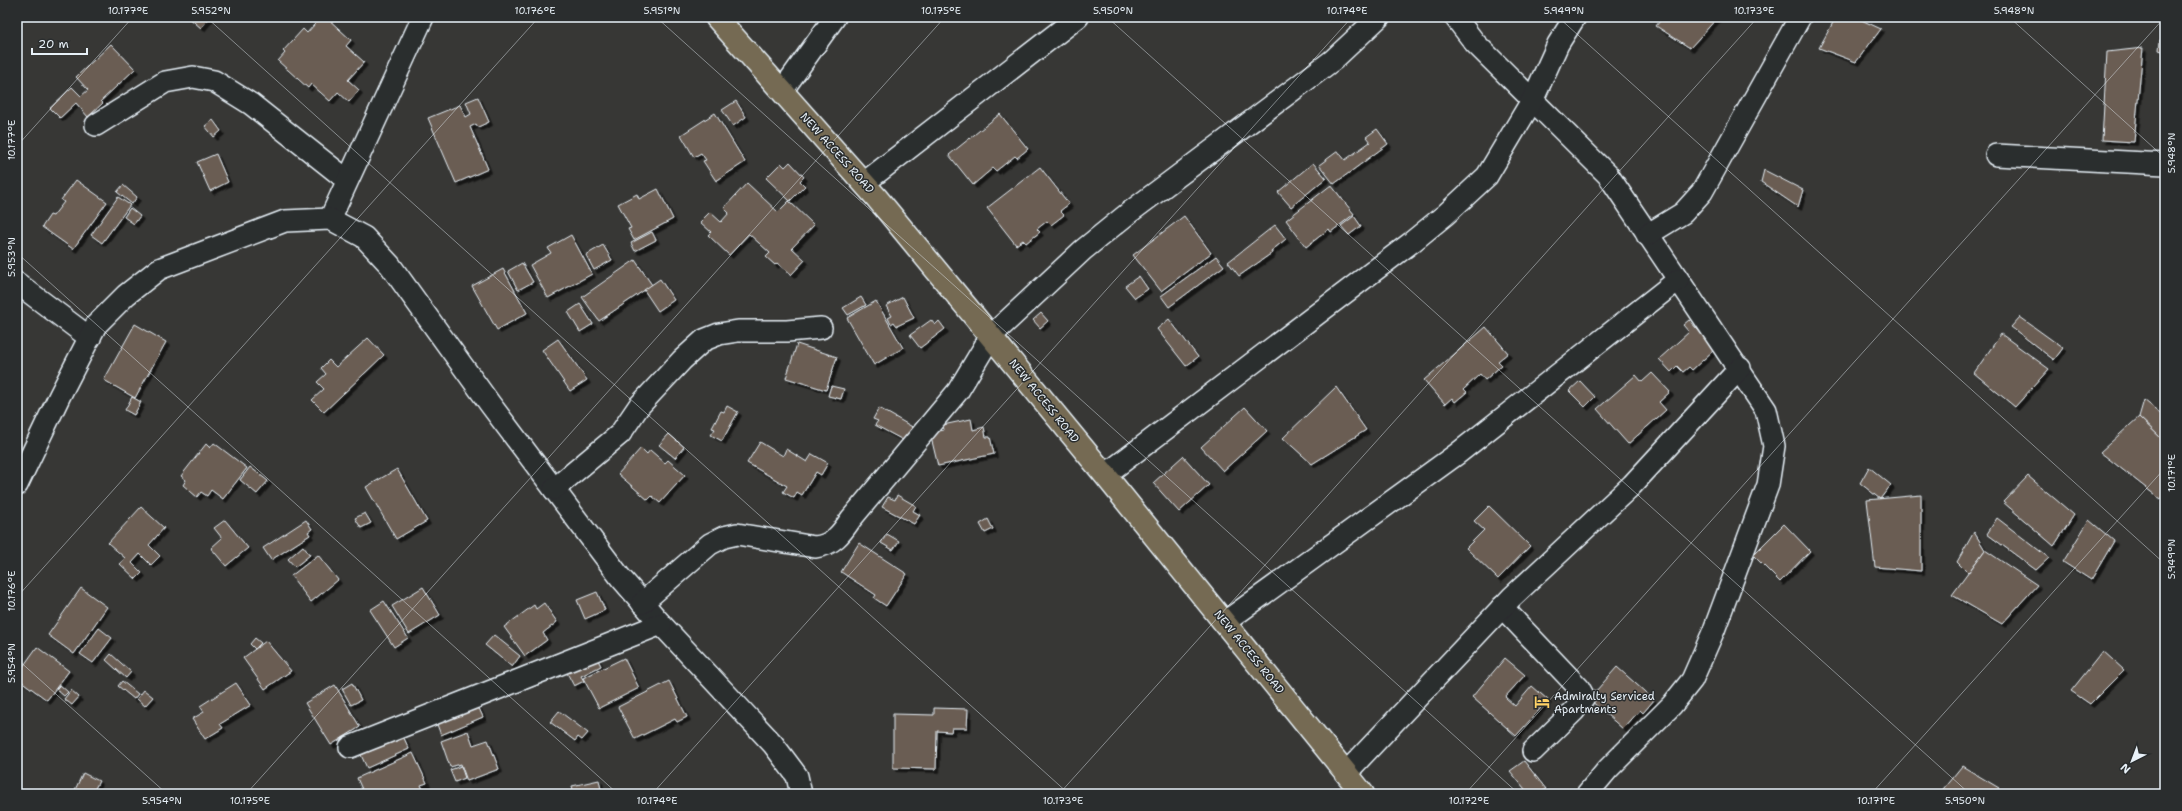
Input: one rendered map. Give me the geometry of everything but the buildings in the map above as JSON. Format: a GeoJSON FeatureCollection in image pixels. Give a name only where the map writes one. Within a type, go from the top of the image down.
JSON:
{"type":"FeatureCollection","features":[{"type":"Feature","properties":{"kind":"main road","name":"NEW ACCESS ROAD"},"geometry":{"type":"LineString","coordinates":[[716,17],[864,183],[1105,475],[1363,794]]}},
{"type":"Feature","properties":{"kind":"street"},"geometry":{"type":"LineString","coordinates":[[330,219],[423,17]]}},
{"type":"Feature","properties":{"kind":"street"},"geometry":{"type":"LineString","coordinates":[[782,91],[836,17]]}},
{"type":"Feature","properties":{"kind":"street"},"geometry":{"type":"LineString","coordinates":[[864,183],[1078,17]]}},
{"type":"Feature","properties":{"kind":"street"},"geometry":{"type":"LineString","coordinates":[[642,603],[710,544],[724,537],[737,534],[814,547],[826,546],[839,537],[851,519],[958,391],[991,336],[1083,250],[1333,60],[1379,17]]}},
{"type":"Feature","properties":{"kind":"street"},"geometry":{"type":"LineString","coordinates":[[1455,17],[1475,43],[1608,175],[1647,235],[1740,368],[1766,410],[1774,446],[1768,484],[1714,630],[1692,680],[1672,705],[1608,769],[1587,794]]}},
{"type":"Feature","properties":{"kind":"street"},"geometry":{"type":"LineString","coordinates":[[1105,475],[1275,348],[1445,215],[1487,176],[1533,99],[1558,44],[1574,17]]}},
{"type":"Feature","properties":{"kind":"street"},"geometry":{"type":"LineString","coordinates":[[1647,235],[1683,213],[1702,192],[1800,17]]}},
{"type":"Feature","properties":{"kind":"street"},"geometry":{"type":"LineString","coordinates":[[96,125],[165,82],[193,77],[214,81],[251,104],[347,180]]}},
{"type":"Feature","properties":{"kind":"street"},"geometry":{"type":"LineString","coordinates":[[1996,155],[2165,164]]}},
{"type":"Feature","properties":{"kind":"street"},"geometry":{"type":"LineString","coordinates":[[17,485],[96,325],[126,295],[159,269],[285,221],[330,219],[364,237],[390,265],[620,577],[661,624],[774,744],[797,776],[801,794]]}},
{"type":"Feature","properties":{"kind":"street"},"geometry":{"type":"LineString","coordinates":[[1225,622],[1457,454],[1678,280]]}},
{"type":"Feature","properties":{"kind":"street"},"geometry":{"type":"LineString","coordinates":[[17,282],[90,338]]}},
{"type":"Feature","properties":{"kind":"street"},"geometry":{"type":"LineString","coordinates":[[554,489],[620,434],[639,406],[682,360],[704,340],[720,334],[738,331],[788,331],[821,328]]}},
{"type":"Feature","properties":{"kind":"street"},"geometry":{"type":"LineString","coordinates":[[1346,773],[1502,608],[1632,485],[1740,368]]}},
{"type":"Feature","properties":{"kind":"street"},"geometry":{"type":"LineString","coordinates":[[1502,608],[1579,688],[1584,698],[1574,711],[1533,751]]}},
{"type":"Feature","properties":{"kind":"street"},"geometry":{"type":"LineString","coordinates":[[350,747],[661,624]]}},
{"type":"Feature","properties":{"kind":"place","name":"Admiralty Serviced Apartments"},"geometry":{"type":"Point","coordinates":[1542,702]}}]}
